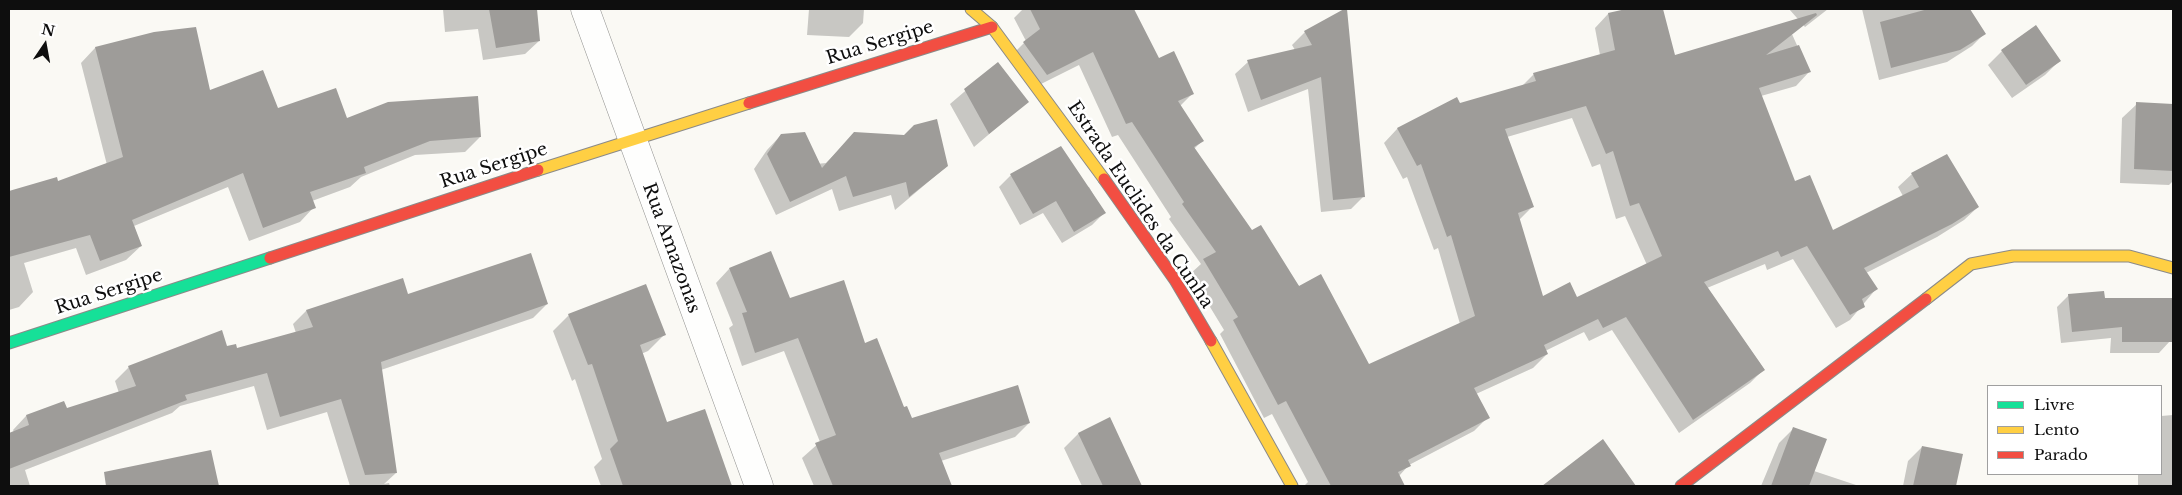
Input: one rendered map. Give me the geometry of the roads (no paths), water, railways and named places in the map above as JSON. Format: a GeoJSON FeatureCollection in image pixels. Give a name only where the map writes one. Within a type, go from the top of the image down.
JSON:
{"type":"FeatureCollection","features":[{"type":"Feature","properties":{"kind":"street","name":"Rua Amazonas"},"geometry":{"type":"LineString","coordinates":[[585,9],[631,140],[759,486]]}},
{"type":"Feature","properties":{"kind":"street","name":"Estrada Euclides da Cunha"},"geometry":{"type":"LineString","coordinates":[[971,9],[992,27],[1082,147],[1175,280],[1250,408],[1292,486]]}},
{"type":"Feature","properties":{"kind":"street","name":"Rua Sergipe"},"geometry":{"type":"LineString","coordinates":[[9,343],[631,140],[992,27]]}},
{"type":"Feature","properties":{"kind":"street"},"geometry":{"type":"LineString","coordinates":[[1681,486],[1971,264],[2013,256],[2129,256],[2173,268]]}}]}
